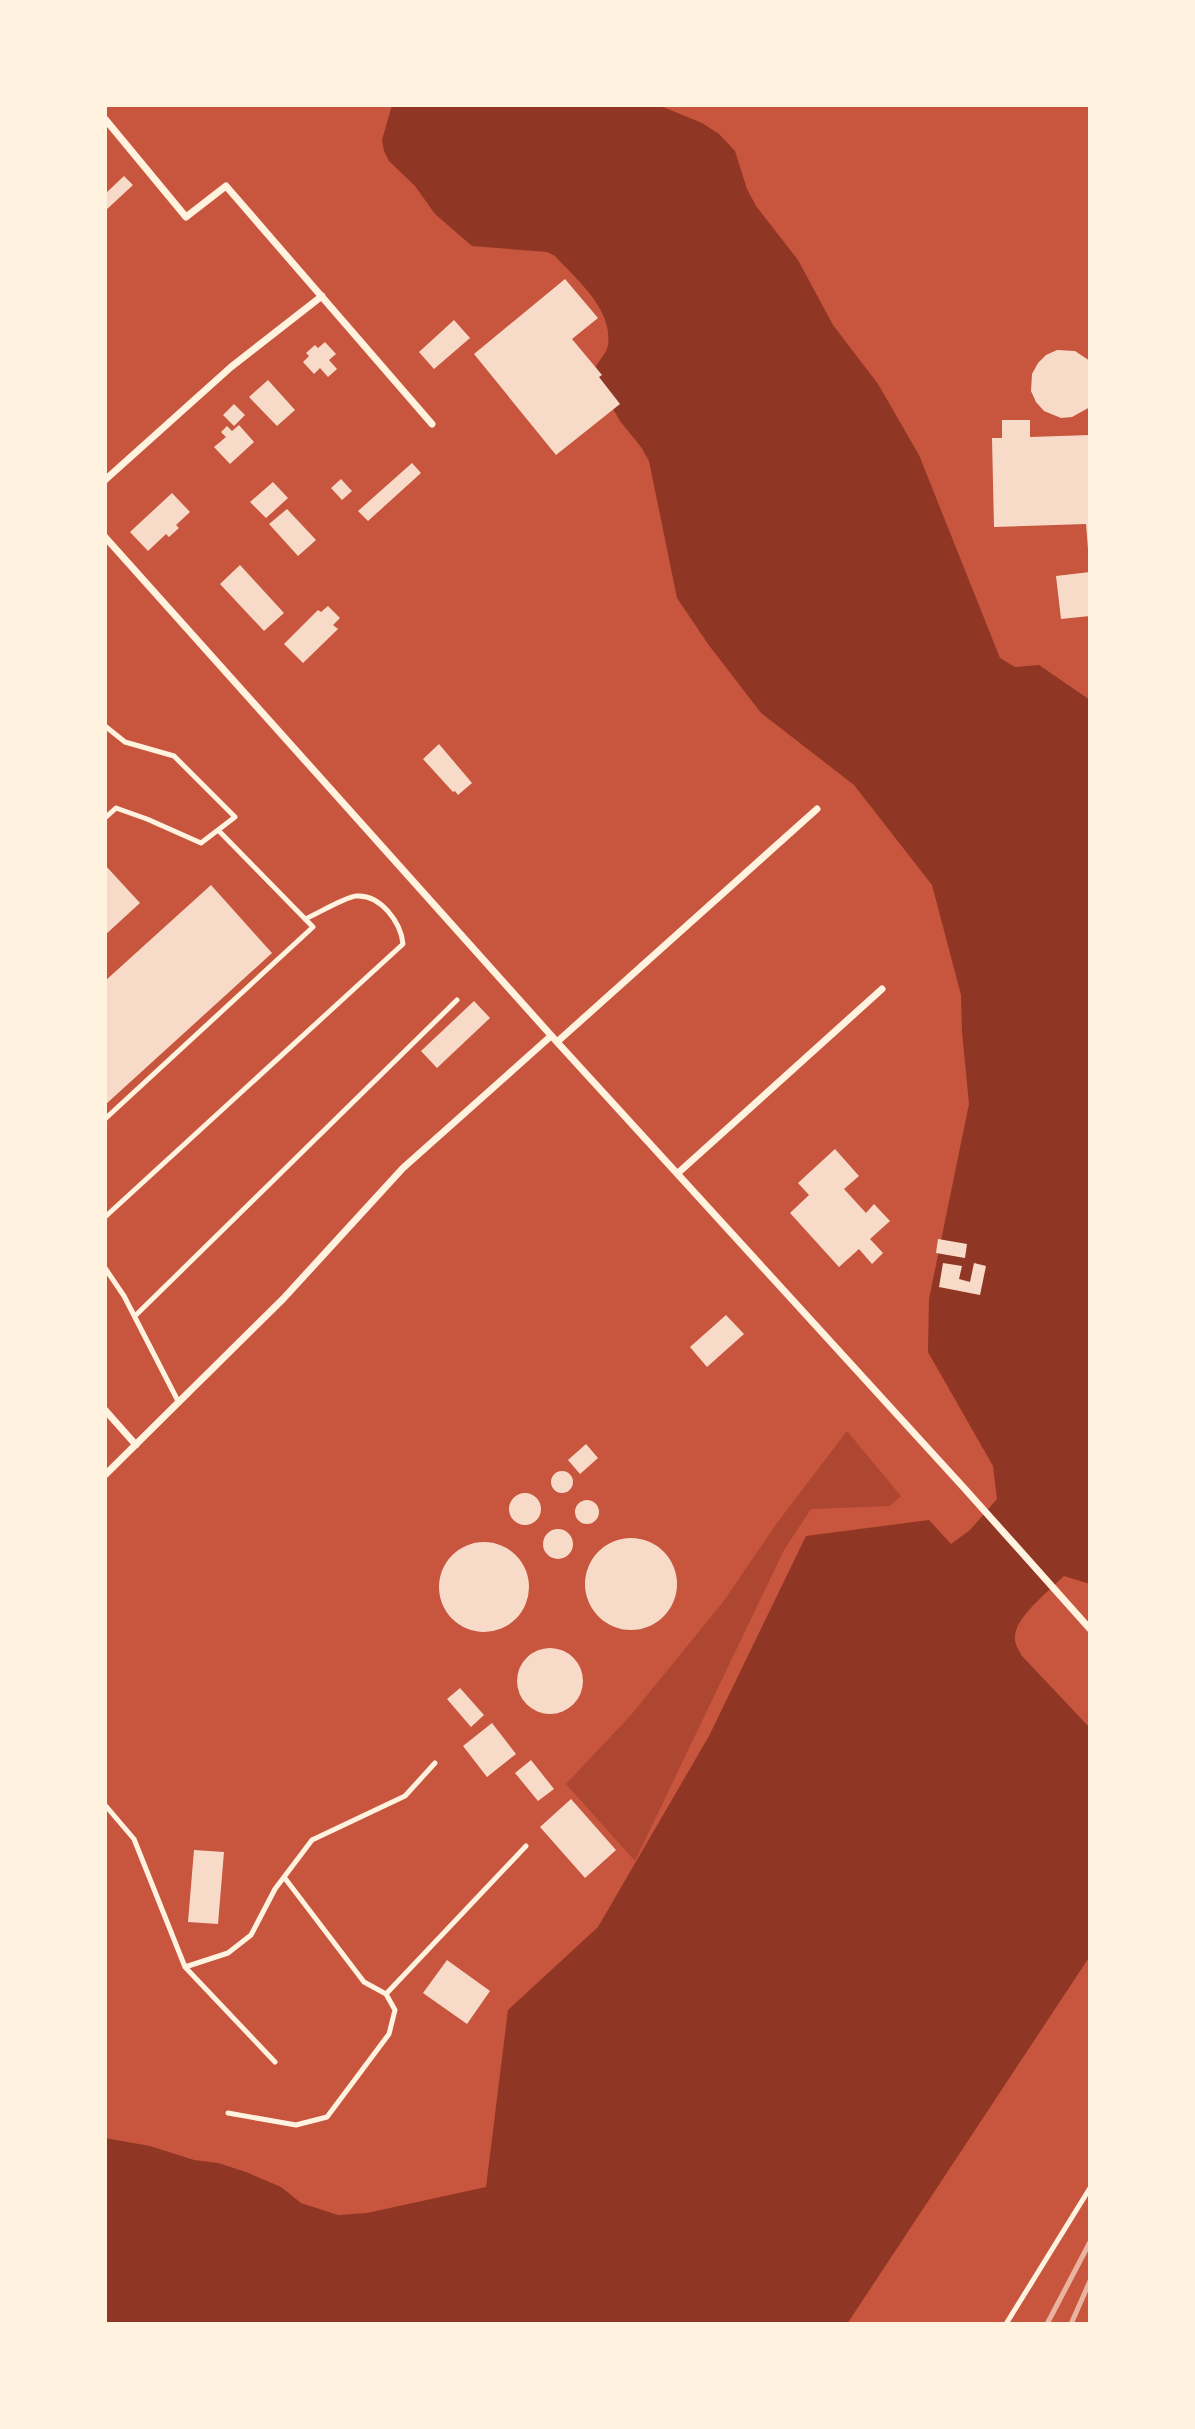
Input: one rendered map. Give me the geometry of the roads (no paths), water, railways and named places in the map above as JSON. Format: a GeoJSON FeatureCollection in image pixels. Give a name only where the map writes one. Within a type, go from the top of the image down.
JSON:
{"type":"FeatureCollection","features":[{"type":"Feature","properties":{"kind":"street"},"geometry":{"type":"LineString","coordinates":[[105,119],[186,216],[226,186],[432,424]]}},
{"type":"Feature","properties":{"kind":"street"},"geometry":{"type":"LineString","coordinates":[[105,480],[231,367],[322,296]]}},
{"type":"Feature","properties":{"kind":"street"},"geometry":{"type":"LineString","coordinates":[[105,537],[554,1039],[1090,1629]]}},
{"type":"Feature","properties":{"kind":"street"},"geometry":{"type":"LineString","coordinates":[[105,1475],[283,1299],[403,1168],[817,809]]}},
{"type":"Feature","properties":{"kind":"street"},"geometry":{"type":"LineString","coordinates":[[677,1173],[882,989]]}},
{"type":"Feature","properties":{"kind":"street"},"geometry":{"type":"LineString","coordinates":[[105,1410],[136,1445]]}},
{"type":"Feature","properties":{"kind":"lane"},"geometry":{"type":"LineString","coordinates":[[105,726],[125,742],[174,756],[235,817],[201,843],[116,808],[105,818]]}},
{"type":"Feature","properties":{"kind":"lane"},"geometry":{"type":"LineString","coordinates":[[105,1119],[313,927],[218,830]]}},
{"type":"Feature","properties":{"kind":"lane"},"geometry":{"type":"LineString","coordinates":[[105,1217],[403,944],[402,931],[391,915],[371,899],[356,896],[305,919]]}},
{"type":"Feature","properties":{"kind":"lane"},"geometry":{"type":"LineString","coordinates":[[135,1316],[457,1000]]}},
{"type":"Feature","properties":{"kind":"lane"},"geometry":{"type":"LineString","coordinates":[[105,1268],[135,1316],[179,1403]]}},
{"type":"Feature","properties":{"kind":"lane"},"geometry":{"type":"LineString","coordinates":[[185,1967],[228,1953],[251,1935],[275,1889],[312,1840],[405,1796],[435,1763]]}},
{"type":"Feature","properties":{"kind":"lane"},"geometry":{"type":"LineString","coordinates":[[105,1805],[134,1839],[185,1967],[275,2062]]}},
{"type":"Feature","properties":{"kind":"lane"},"geometry":{"type":"LineString","coordinates":[[386,1994],[526,1846]]}},
{"type":"Feature","properties":{"kind":"lane"},"geometry":{"type":"LineString","coordinates":[[228,2113],[296,2125],[327,2117],[389,2034],[395,2010],[386,1994],[364,1982],[284,1877]]}},
{"type":"Feature","properties":{"kind":"lane"},"geometry":{"type":"LineString","coordinates":[[1006,2324],[1090,2188]]}},
{"type":"Feature","properties":{"kind":"railway"},"geometry":{"type":"LineString","coordinates":[[1047,2324],[1090,2242]]}},
{"type":"Feature","properties":{"kind":"railway"},"geometry":{"type":"LineString","coordinates":[[1071,2324],[1090,2281]]}}]}
